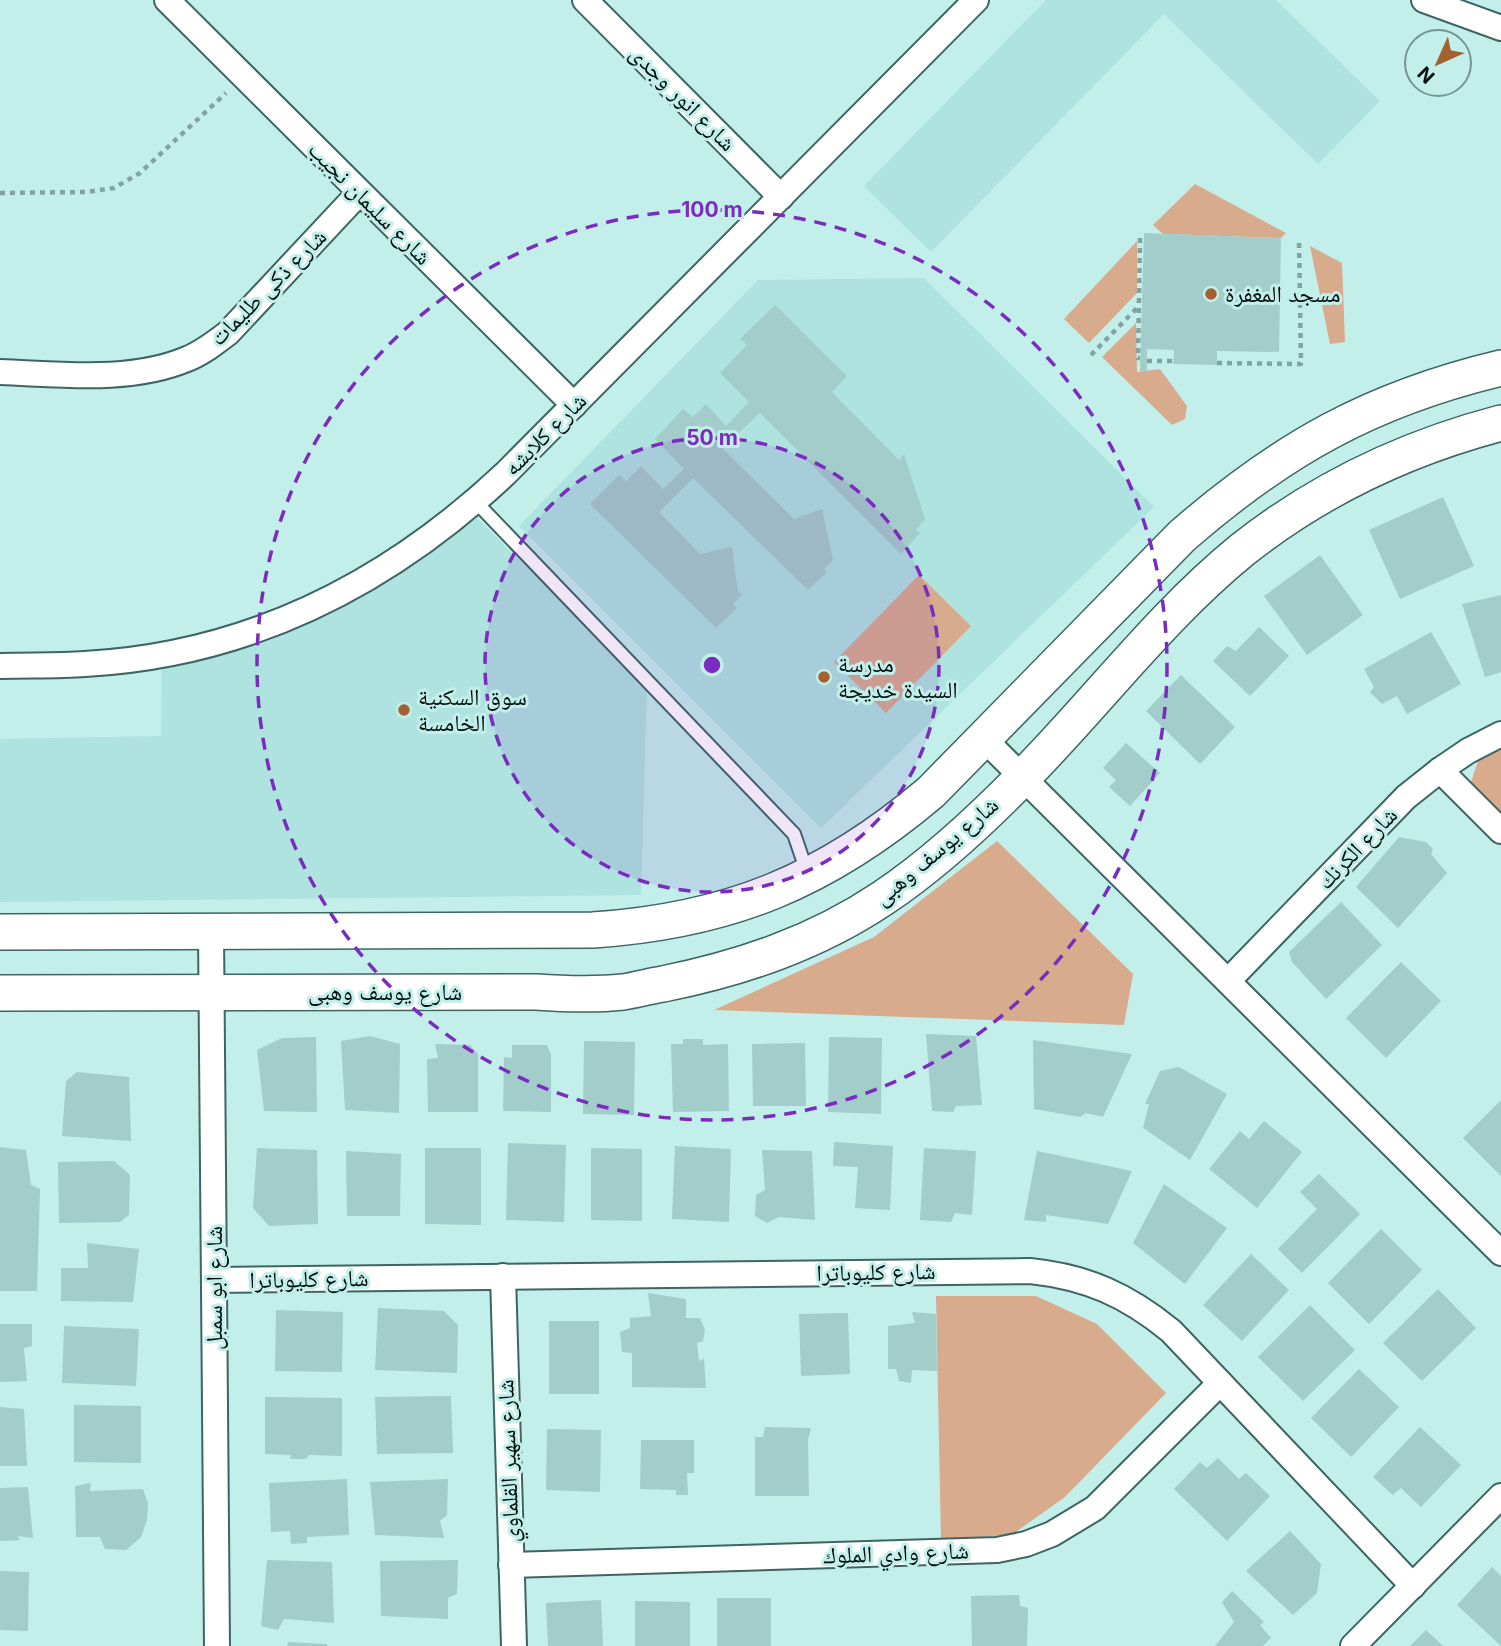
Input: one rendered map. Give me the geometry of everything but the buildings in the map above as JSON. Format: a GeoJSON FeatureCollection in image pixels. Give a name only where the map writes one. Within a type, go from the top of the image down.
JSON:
{"type":"FeatureCollection","features":[{"type":"Feature","properties":{"kind":"street","name":"شارع سليمان نجيب"},"geometry":{"type":"LineString","coordinates":[[167,0],[573,405]]}},
{"type":"Feature","properties":{"kind":"street","name":"شارع انور وجدى"},"geometry":{"type":"LineString","coordinates":[[585,0],[781,197]]}},
{"type":"Feature","properties":{"kind":"street","name":"شارع كلابشه"},"geometry":{"type":"LineString","coordinates":[[0,666],[86,664],[134,659],[192,648],[272,624],[314,607],[394,563],[432,538],[476,502],[976,0]]}},
{"type":"Feature","properties":{"kind":"street"},"geometry":{"type":"LineString","coordinates":[[1424,0],[1501,28]]}},
{"type":"Feature","properties":{"kind":"street","name":"شارع ذكى طليمات"},"geometry":{"type":"LineString","coordinates":[[0,372],[133,372],[160,367],[196,355],[228,333],[359,193]]}},
{"type":"Feature","properties":{"kind":"street"},"geometry":{"type":"LineString","coordinates":[[0,932],[593,930],[634,927],[715,913],[763,897],[852,853],[893,825],[931,792],[1182,536],[1224,499],[1269,466],[1366,411],[1419,391],[1501,368]]}},
{"type":"Feature","properties":{"kind":"street","name":"شارع يوسف وهبى"},"geometry":{"type":"LineString","coordinates":[[0,993],[536,992],[580,995],[624,992],[706,976],[748,964],[841,924],[884,898],[924,867],[1023,777],[1202,585],[1281,521],[1369,470],[1416,449],[1501,423]]}},
{"type":"Feature","properties":{"kind":"street","name":"شارع الكرنك"},"geometry":{"type":"LineString","coordinates":[[1228,981],[1406,797],[1468,751],[1501,734]]}},
{"type":"Feature","properties":{"kind":"street"},"geometry":{"type":"LineString","coordinates":[[984,738],[1501,1253]]}},
{"type":"Feature","properties":{"kind":"street"},"geometry":{"type":"LineString","coordinates":[[1440,770],[1501,831]]}},
{"type":"Feature","properties":{"kind":"street","name":"شارع ابو سمبل"},"geometry":{"type":"LineString","coordinates":[[211,931],[217,1646]]}},
{"type":"Feature","properties":{"kind":"street","name":"شارع كليوباترا"},"geometry":{"type":"LineString","coordinates":[[214,1280],[1030,1270],[1081,1279],[1151,1315],[1171,1331],[1413,1586]]}},
{"type":"Feature","properties":{"kind":"street","name":"شارع سهير القلماوي"},"geometry":{"type":"LineString","coordinates":[[503,1276],[514,1646]]}},
{"type":"Feature","properties":{"kind":"street","name":"شارع وادي الملوك"},"geometry":{"type":"LineString","coordinates":[[511,1565],[998,1550],[1026,1544],[1052,1534],[1096,1507],[1220,1383]]}},
{"type":"Feature","properties":{"kind":"street"},"geometry":{"type":"LineString","coordinates":[[1353,1646],[1501,1496]]}},
{"type":"Feature","properties":{"kind":"lane"},"geometry":{"type":"LineString","coordinates":[[476,502],[794,834],[808,877]]}},
{"type":"Feature","properties":{"kind":"path"},"geometry":{"type":"LineString","coordinates":[[0,193],[87,192],[114,188],[127,182],[244,76]]}},
{"type":"Feature","properties":{"kind":"path"},"geometry":{"type":"LineString","coordinates":[[1140,238],[1140,358]]}},
{"type":"Feature","properties":{"kind":"path"},"geometry":{"type":"LineString","coordinates":[[1217,363],[1301,363],[1299,240]]}},
{"type":"Feature","properties":{"kind":"path"},"geometry":{"type":"LineString","coordinates":[[1091,355],[1139,306]]}},
{"type":"Feature","properties":{"kind":"path"},"geometry":{"type":"LineString","coordinates":[[1147,361],[1173,361]]}},
{"type":"Feature","properties":{"kind":"shaded area"},"geometry":{"type":"Polygon","coordinates":[[[1046,0],[1276,0],[1380,101],[1318,164],[1164,14],[931,252],[864,186],[1046,0]]]}},
{"type":"Feature","properties":{"kind":"shaded area"},"geometry":{"type":"Polygon","coordinates":[[[1195,184],[1286,233],[1281,238],[1163,234],[1153,225],[1195,184]]]}},
{"type":"Feature","properties":{"kind":"shaded area"},"geometry":{"type":"Polygon","coordinates":[[[1137,241],[1137,293],[1089,343],[1064,319],[1137,241]]]}},
{"type":"Feature","properties":{"kind":"shaded area"},"geometry":{"type":"Polygon","coordinates":[[[1310,246],[1342,263],[1345,342],[1330,344],[1310,246]]]}},
{"type":"Feature","properties":{"kind":"shaded area","name":"مدرسة السيدة خديجة"},"geometry":{"type":"Polygon","coordinates":[[[924,278],[1154,507],[821,828],[519,526],[758,280],[924,278]]]}},
{"type":"Feature","properties":{"kind":"shaded area"},"geometry":{"type":"Polygon","coordinates":[[[1136,323],[1137,372],[1160,369],[1187,406],[1185,419],[1172,425],[1102,357],[1136,323]]]}},
{"type":"Feature","properties":{"kind":"shaded area","name":"سوق السكنية الخامسة"},"geometry":{"type":"Polygon","coordinates":[[[477,518],[647,684],[641,895],[0,902],[0,739],[161,736],[162,661],[258,635],[355,600],[477,518]]]}},
{"type":"Feature","properties":{"kind":"shaded area"},"geometry":{"type":"Polygon","coordinates":[[[919,575],[971,626],[886,713],[834,662],[919,575]]]}},
{"type":"Feature","properties":{"kind":"shaded area"},"geometry":{"type":"Polygon","coordinates":[[[1501,746],[1501,819],[1470,785],[1480,755],[1501,746]]]}},
{"type":"Feature","properties":{"kind":"shaded area"},"geometry":{"type":"Polygon","coordinates":[[[997,841],[1133,974],[1124,1025],[714,1010],[874,937],[997,841]]]}},
{"type":"Feature","properties":{"kind":"shaded area"},"geometry":{"type":"Polygon","coordinates":[[[936,1296],[1036,1296],[1097,1324],[1166,1393],[1065,1497],[1013,1534],[941,1541],[936,1296]]]}},
{"type":"Feature","properties":{"kind":"place","name":"مسجد المغفرة"},"geometry":{"type":"Point","coordinates":[1211,294]}},
{"type":"Feature","properties":{"kind":"place","name":"مدرسة السيدة خديجة"},"geometry":{"type":"Point","coordinates":[824,677]}},
{"type":"Feature","properties":{"kind":"place","name":"سوق السكنية الخامسة"},"geometry":{"type":"Point","coordinates":[404,710]}}]}
